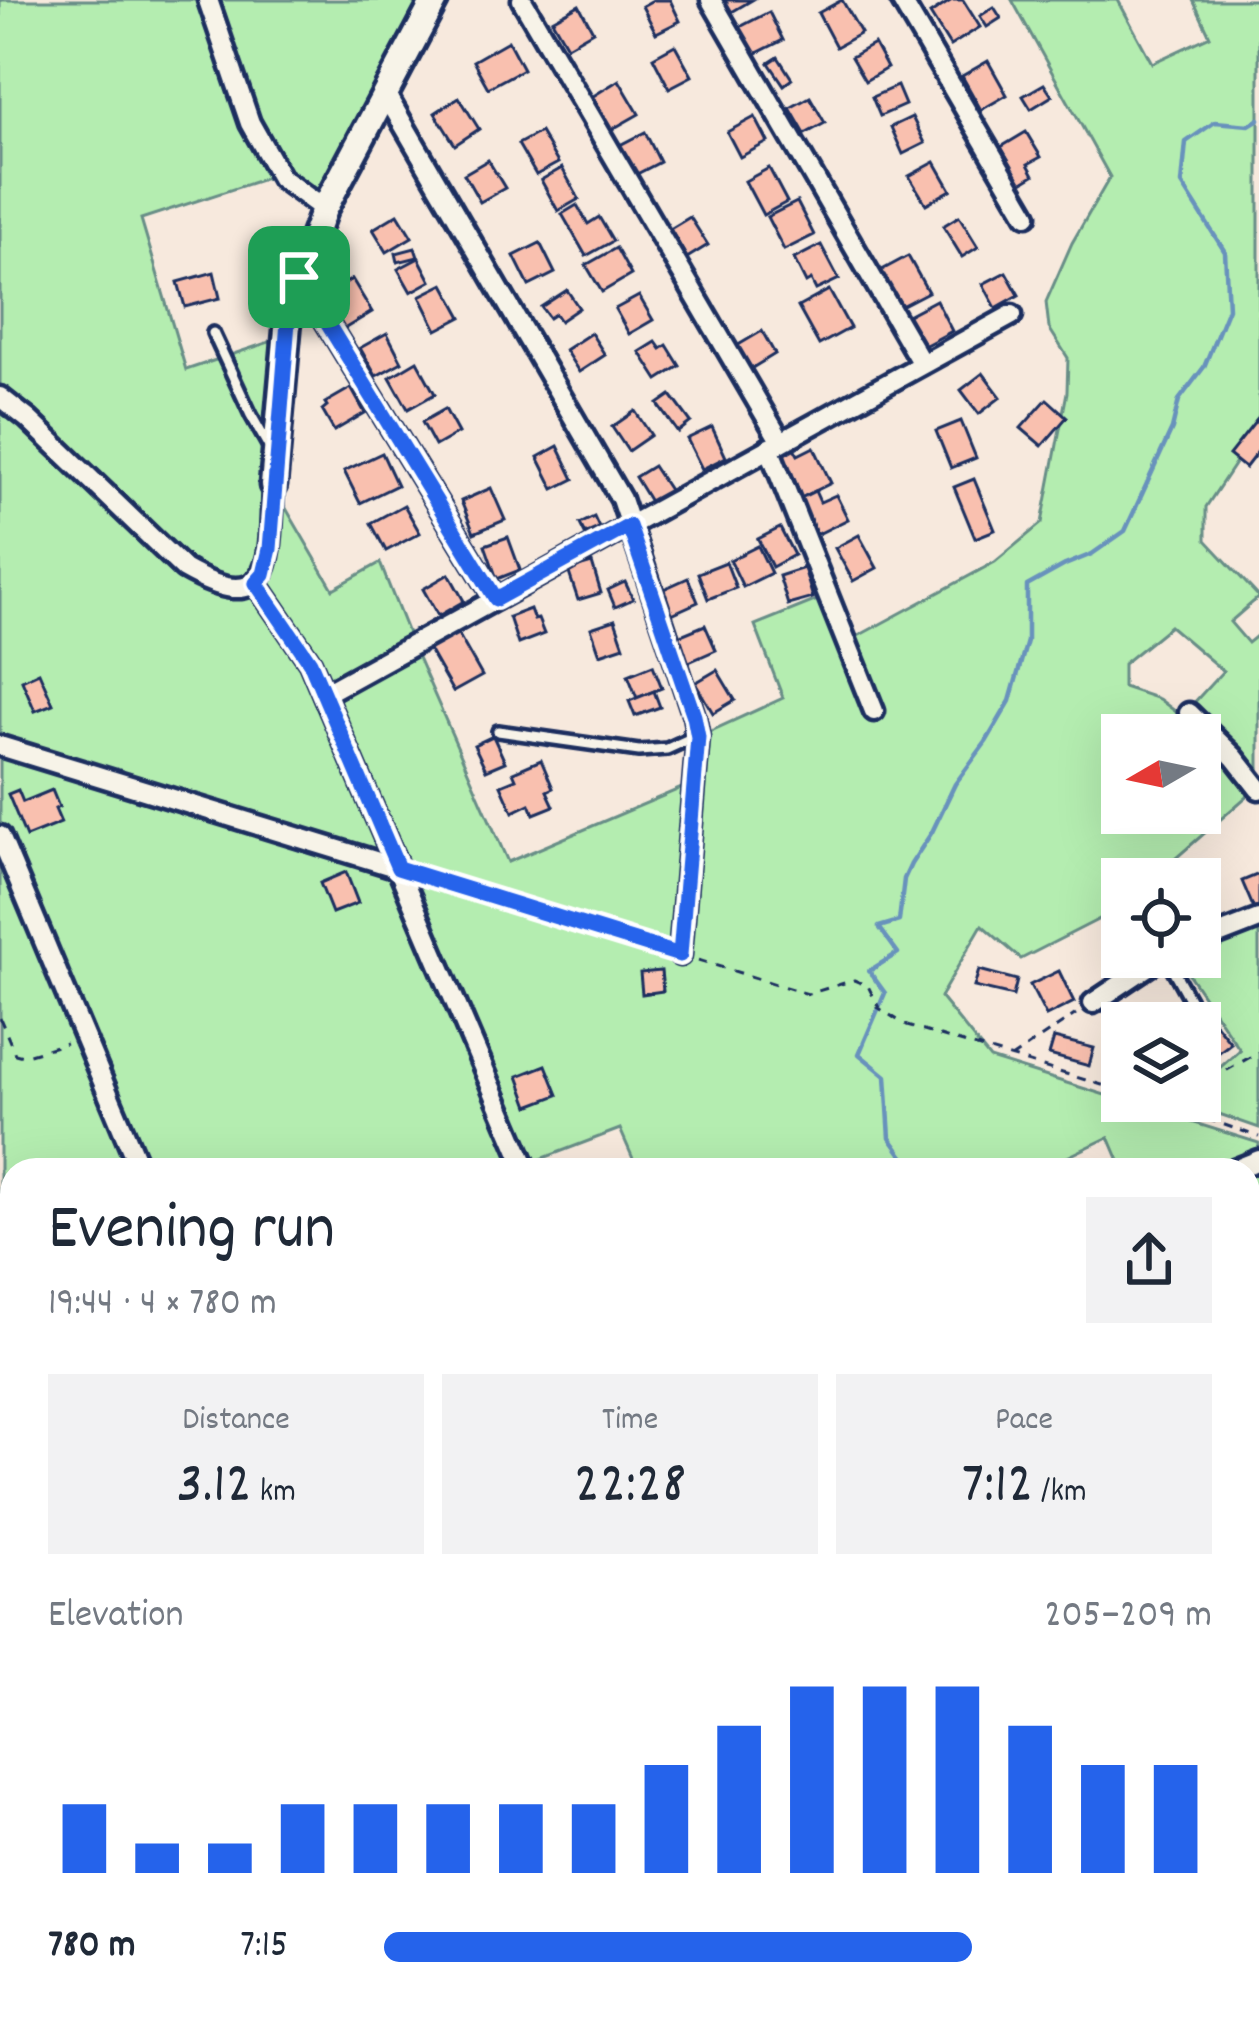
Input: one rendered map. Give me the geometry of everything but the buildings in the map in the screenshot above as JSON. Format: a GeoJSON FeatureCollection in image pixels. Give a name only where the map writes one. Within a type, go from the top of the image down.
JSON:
{"type":"FeatureCollection","features":[{"type":"Feature","properties":{"kind":"street"},"geometry":{"type":"LineString","coordinates":[[208,0],[250,123],[281,178],[324,209]]}},
{"type":"Feature","properties":{"kind":"street"},"geometry":{"type":"LineString","coordinates":[[0,397],[184,569],[213,585],[230,588],[256,583],[268,564],[289,309],[324,209],[435,0]]}},
{"type":"Feature","properties":{"kind":"street"},"geometry":{"type":"LineString","coordinates":[[522,0],[775,445],[874,711]]}},
{"type":"Feature","properties":{"kind":"street"},"geometry":{"type":"LineString","coordinates":[[711,0],[922,364]]}},
{"type":"Feature","properties":{"kind":"street"},"geometry":{"type":"LineString","coordinates":[[901,0],[1027,215]]}},
{"type":"Feature","properties":{"kind":"street"},"geometry":{"type":"LineString","coordinates":[[386,93],[621,499],[698,737],[680,955]]}},
{"type":"Feature","properties":{"kind":"street"},"geometry":{"type":"LineString","coordinates":[[299,277],[496,599]]}},
{"type":"Feature","properties":{"kind":"street"},"geometry":{"type":"LineString","coordinates":[[324,694],[1012,315]]}},
{"type":"Feature","properties":{"kind":"street"},"geometry":{"type":"LineString","coordinates":[[256,583],[310,662],[522,1158]]}},
{"type":"Feature","properties":{"kind":"street"},"geometry":{"type":"LineString","coordinates":[[1189,712],[1259,788]]}},
{"type":"Feature","properties":{"kind":"street"},"geometry":{"type":"LineString","coordinates":[[0,746],[398,868]]}},
{"type":"Feature","properties":{"kind":"street"},"geometry":{"type":"LineString","coordinates":[[0,836],[135,1158]]}},
{"type":"Feature","properties":{"kind":"street"},"geometry":{"type":"LineString","coordinates":[[1221,934],[1259,920]]}},
{"type":"Feature","properties":{"kind":"street"},"geometry":{"type":"LineString","coordinates":[[1093,1003],[1132,978]]}},
{"type":"Feature","properties":{"kind":"lane"},"geometry":{"type":"LineString","coordinates":[[213,333],[265,443],[276,456]]}},
{"type":"Feature","properties":{"kind":"lane"},"geometry":{"type":"LineString","coordinates":[[498,730],[639,751],[667,749],[689,739],[694,716]]}},
{"type":"Feature","properties":{"kind":"path"},"geometry":{"type":"LineString","coordinates":[[398,868],[808,994],[854,980],[868,986],[879,1008],[907,1026],[1101,1085]]}},
{"type":"Feature","properties":{"kind":"path"},"geometry":{"type":"LineString","coordinates":[[1011,1058],[1093,1003]]}},
{"type":"Feature","properties":{"kind":"path"},"geometry":{"type":"LineString","coordinates":[[0,1018],[15,1054],[22,1056],[85,1038]]}},
{"type":"Feature","properties":{"kind":"path"},"geometry":{"type":"LineString","coordinates":[[1221,1074],[1259,1052]]}},
{"type":"Feature","properties":{"kind":"path"},"geometry":{"type":"LineString","coordinates":[[1219,1122],[1259,1137]]}},
{"type":"Feature","properties":{"kind":"green space"},"geometry":{"type":"Polygon","coordinates":[[[0,0],[411,0],[418,7],[322,197],[288,171],[141,219],[186,370],[287,336],[273,486],[333,589],[380,563],[508,862],[696,782],[698,737],[783,698],[755,625],[827,596],[847,642],[995,562],[1042,523],[1067,392],[1068,358],[1049,328],[1046,302],[1072,243],[1110,177],[1012,0],[1118,0],[1152,63],[1210,36],[1193,0],[1259,0],[1259,427],[1206,507],[1206,540],[1259,597],[1230,622],[1248,643],[1259,634],[1259,775],[1221,736],[1221,714],[1199,714],[1191,706],[1223,671],[1170,626],[1123,664],[1123,687],[1159,699],[1179,714],[1101,714],[1101,834],[1204,834],[1176,858],[1101,858],[1101,918],[1021,959],[982,925],[940,997],[990,1059],[1101,1094],[1101,1122],[1192,1122],[1259,1143],[1259,1153],[1246,1158],[1118,1158],[1109,1137],[1065,1158],[633,1158],[620,1129],[543,1158],[0,1158],[0,0]]]}},
{"type":"Feature","properties":{"kind":"green space"},"geometry":{"type":"Polygon","coordinates":[[[1221,746],[1253,791],[1221,819],[1221,746]]]}},
{"type":"Feature","properties":{"kind":"green space"},"geometry":{"type":"Polygon","coordinates":[[[1259,929],[1259,1128],[1221,1115],[1221,1067],[1240,1050],[1221,1022],[1221,1002],[1207,1002],[1191,978],[1221,978],[1221,943],[1259,929]]]}},
{"type":"Feature","properties":{"kind":"waterway"},"geometry":{"type":"LineString","coordinates":[[904,1158],[890,1138],[886,1076],[859,1054],[885,993],[869,971],[898,953],[879,927],[899,921],[904,879],[911,864],[955,784],[1010,701],[1027,641],[1027,586],[1092,554],[1125,531],[1172,429],[1179,400],[1204,367],[1228,308],[1225,252],[1182,184],[1186,142],[1215,122],[1249,125],[1259,119]]}},
{"type":"Feature","properties":{"kind":"route"},"geometry":{"type":"LineString","coordinates":[[299,277],[496,599],[629,526],[698,737],[680,955],[398,868],[310,662],[256,583],[268,564],[289,309],[299,277]]}}]}
